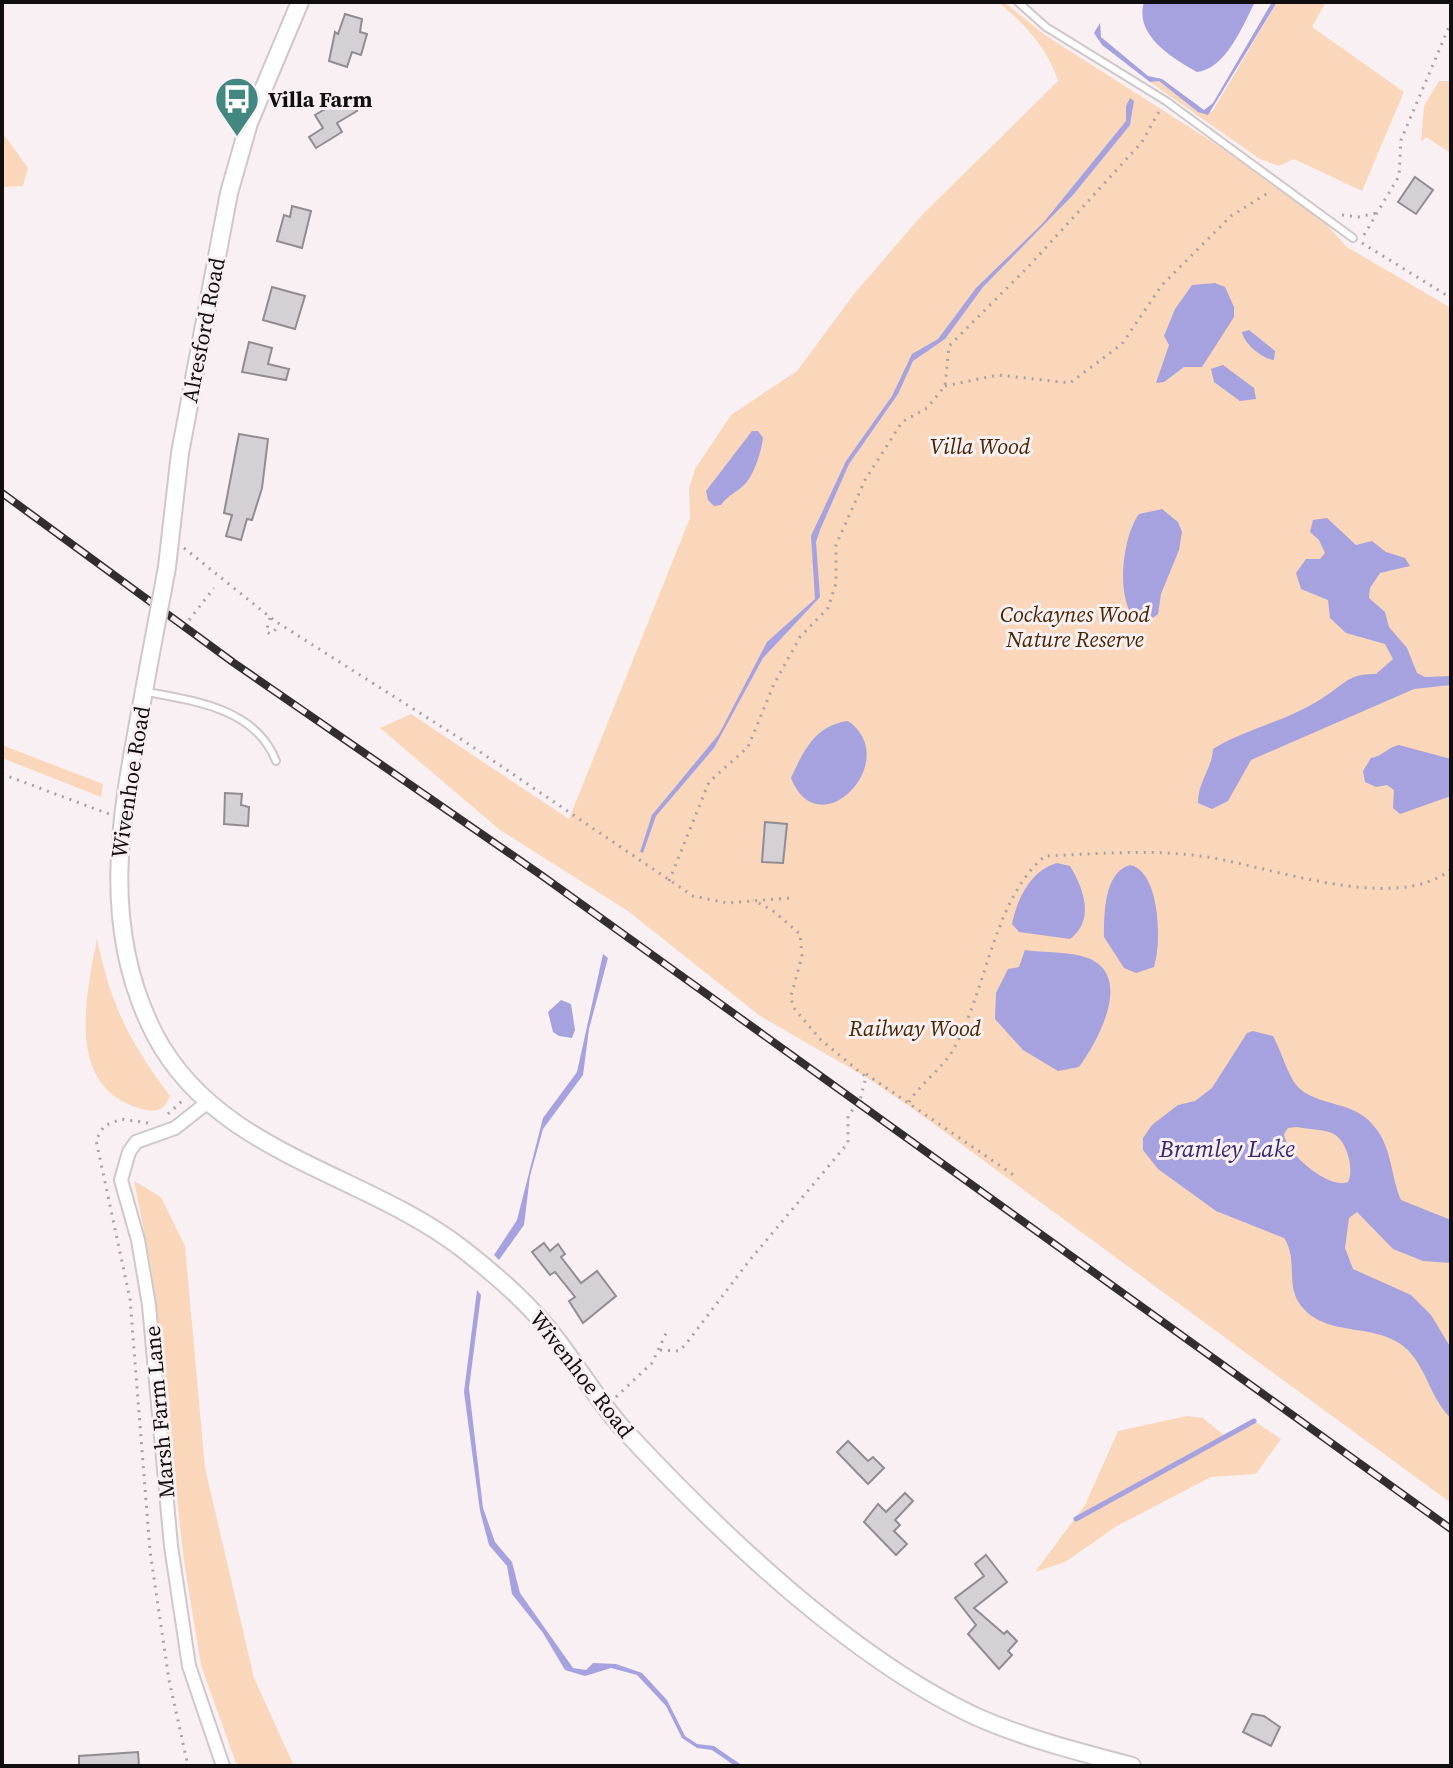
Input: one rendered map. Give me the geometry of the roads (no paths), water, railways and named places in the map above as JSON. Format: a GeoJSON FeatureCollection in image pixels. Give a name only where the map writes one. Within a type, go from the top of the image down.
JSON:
{"type":"FeatureCollection","features":[{"type":"Feature","properties":{"kind":"street","name":"Alresford Road"},"geometry":{"type":"LineString","coordinates":[[148,669],[167,567],[180,453],[229,193],[249,123],[300,2]]}},
{"type":"Feature","properties":{"kind":"street","name":"Wivenhoe Road"},"geometry":{"type":"LineString","coordinates":[[148,669],[120,819],[118,901],[123,945],[135,990],[164,1051],[208,1102],[270,1146],[406,1211],[478,1262],[538,1316],[606,1403],[609,1413],[635,1442],[736,1539],[857,1644],[911,1681],[978,1717],[1060,1747],[1132,1766]]}},
{"type":"Feature","properties":{"kind":"street","name":"Marsh Farm Lane"},"geometry":{"type":"LineString","coordinates":[[208,1102],[175,1128],[136,1142],[129,1152],[121,1180],[138,1240],[149,1305],[171,1546],[189,1666],[223,1766]]}},
{"type":"Feature","properties":{"kind":"lane"},"geometry":{"type":"LineString","coordinates":[[1018,2],[1046,27],[1166,101],[1356,240]]}},
{"type":"Feature","properties":{"kind":"lane"},"geometry":{"type":"LineString","coordinates":[[144,692],[197,700],[220,708],[269,744],[276,761]]}},
{"type":"Feature","properties":{"kind":"water"},"geometry":{"type":"Polygon","coordinates":[[[1144,2],[1255,2],[1225,55],[1217,63],[1197,72],[1177,60],[1150,35],[1142,14],[1144,2]]]}},
{"type":"Feature","properties":{"kind":"water"},"geometry":{"type":"Polygon","coordinates":[[[1272,2],[1277,2],[1208,115],[1198,112],[1159,81],[1150,82],[1102,45],[1094,33],[1100,23],[1101,37],[1148,76],[1162,79],[1204,110],[1213,103],[1272,2]]]}},
{"type":"Feature","properties":{"kind":"water"},"geometry":{"type":"Polygon","coordinates":[[[1130,98],[1134,101],[1130,125],[1073,195],[983,287],[945,339],[913,361],[898,394],[849,464],[820,530],[816,542],[820,597],[763,658],[714,748],[656,816],[643,853],[640,852],[652,815],[719,734],[767,642],[815,599],[811,536],[846,461],[892,396],[912,354],[938,339],[976,288],[1043,223],[1126,121],[1126,106],[1130,98]]]}},
{"type":"Feature","properties":{"kind":"water"},"geometry":{"type":"Polygon","coordinates":[[[1215,283],[1225,287],[1234,307],[1234,317],[1202,367],[1184,367],[1164,382],[1156,383],[1169,345],[1164,336],[1175,309],[1192,285],[1215,283]]]}},
{"type":"Feature","properties":{"kind":"water"},"geometry":{"type":"Polygon","coordinates":[[[1249,330],[1275,351],[1274,360],[1250,346],[1242,332],[1249,330]]]}},
{"type":"Feature","properties":{"kind":"water"},"geometry":{"type":"Polygon","coordinates":[[[1223,365],[1254,388],[1256,399],[1240,401],[1214,382],[1211,369],[1223,365]]]}},
{"type":"Feature","properties":{"kind":"water"},"geometry":{"type":"Polygon","coordinates":[[[752,431],[758,431],[763,438],[752,473],[746,483],[721,505],[714,506],[708,500],[706,491],[752,431]]]}},
{"type":"Feature","properties":{"kind":"water"},"geometry":{"type":"Polygon","coordinates":[[[1162,509],[1178,522],[1182,532],[1179,550],[1161,594],[1158,614],[1146,623],[1139,623],[1131,614],[1124,586],[1128,538],[1139,514],[1162,509]]]}},
{"type":"Feature","properties":{"kind":"water"},"geometry":{"type":"Polygon","coordinates":[[[1327,518],[1356,545],[1372,541],[1386,552],[1405,558],[1410,566],[1380,573],[1370,588],[1369,598],[1385,612],[1389,627],[1407,648],[1417,673],[1425,677],[1451,676],[1451,685],[1414,689],[1251,760],[1228,801],[1212,809],[1198,803],[1213,749],[1308,707],[1352,678],[1376,674],[1393,659],[1385,644],[1346,633],[1330,618],[1328,600],[1301,589],[1296,573],[1306,559],[1320,559],[1325,553],[1319,540],[1310,532],[1313,520],[1327,518]]]}},
{"type":"Feature","properties":{"kind":"water"},"geometry":{"type":"Polygon","coordinates":[[[848,721],[863,738],[867,756],[862,775],[851,791],[836,801],[820,805],[804,798],[791,778],[800,759],[819,734],[848,721]]]}},
{"type":"Feature","properties":{"kind":"water"},"geometry":{"type":"Polygon","coordinates":[[[1399,745],[1451,759],[1451,796],[1400,814],[1393,808],[1394,790],[1387,785],[1376,787],[1365,782],[1363,771],[1371,758],[1399,745]]]}},
{"type":"Feature","properties":{"kind":"water"},"geometry":{"type":"Polygon","coordinates":[[[1057,863],[1070,866],[1079,884],[1085,904],[1083,923],[1070,939],[1019,932],[1012,924],[1017,905],[1033,879],[1057,863]]]}},
{"type":"Feature","properties":{"kind":"water"},"geometry":{"type":"Polygon","coordinates":[[[1130,865],[1140,870],[1148,880],[1158,925],[1154,967],[1136,973],[1124,968],[1104,937],[1105,906],[1110,885],[1121,869],[1130,865]]]}},
{"type":"Feature","properties":{"kind":"water"},"geometry":{"type":"Polygon","coordinates":[[[1025,950],[1088,958],[1102,967],[1109,979],[1108,1010],[1095,1042],[1079,1067],[1058,1071],[1023,1050],[995,1019],[996,993],[1008,969],[1019,967],[1025,950]]]}},
{"type":"Feature","properties":{"kind":"water"},"geometry":{"type":"Polygon","coordinates":[[[603,954],[608,958],[589,1029],[583,1075],[543,1129],[530,1176],[524,1225],[499,1260],[494,1255],[517,1220],[543,1118],[577,1072],[603,954]]]}},
{"type":"Feature","properties":{"kind":"water"},"geometry":{"type":"Polygon","coordinates":[[[561,1000],[571,1004],[575,1030],[572,1038],[553,1032],[548,1012],[561,1000]]]}},
{"type":"Feature","properties":{"kind":"water","name":"Bramley Lake"},"geometry":{"type":"Polygon","coordinates":[[[1253,1031],[1273,1036],[1293,1081],[1306,1093],[1348,1108],[1368,1120],[1386,1146],[1401,1200],[1451,1220],[1451,1263],[1423,1261],[1393,1249],[1357,1212],[1349,1218],[1345,1248],[1353,1269],[1411,1295],[1431,1315],[1451,1348],[1451,1418],[1437,1400],[1415,1359],[1399,1343],[1374,1333],[1320,1321],[1309,1314],[1295,1295],[1290,1254],[1284,1238],[1216,1211],[1158,1169],[1143,1150],[1143,1138],[1152,1125],[1178,1105],[1195,1101],[1212,1088],[1247,1033],[1253,1031]],[[1288,1128],[1284,1134],[1300,1160],[1320,1176],[1340,1183],[1348,1182],[1350,1161],[1340,1140],[1329,1132],[1288,1128]]]}},
{"type":"Feature","properties":{"kind":"water"},"geometry":{"type":"Polygon","coordinates":[[[477,1290],[481,1295],[469,1388],[483,1508],[495,1542],[512,1562],[520,1593],[573,1668],[586,1670],[593,1663],[616,1664],[642,1673],[667,1700],[685,1736],[697,1744],[714,1746],[743,1766],[735,1766],[712,1750],[697,1748],[682,1738],[666,1706],[637,1675],[611,1668],[585,1676],[565,1670],[543,1633],[512,1594],[507,1566],[489,1545],[480,1511],[464,1392],[477,1290]]]}},
{"type":"Feature","properties":{"kind":"waterway"},"geometry":{"type":"LineString","coordinates":[[1076,1519],[1254,1421]]}},
{"type":"Feature","properties":{"kind":"railway"},"geometry":{"type":"LineString","coordinates":[[2,493],[234,663],[541,875],[1451,1529]]}},
{"type":"Feature","properties":{"kind":"place","name":"Villa Farm"},"geometry":{"type":"Point","coordinates":[237,138]}},
{"type":"Feature","properties":{"kind":"park label","name":"Villa Wood"},"geometry":{"type":"Point","coordinates":[980,446]}},
{"type":"Feature","properties":{"kind":"park label","name":"Cockaynes Wood Nature Reserve"},"geometry":{"type":"Point","coordinates":[1075,626]}},
{"type":"Feature","properties":{"kind":"park label","name":"Railway Wood"},"geometry":{"type":"Point","coordinates":[915,1028]}}]}
